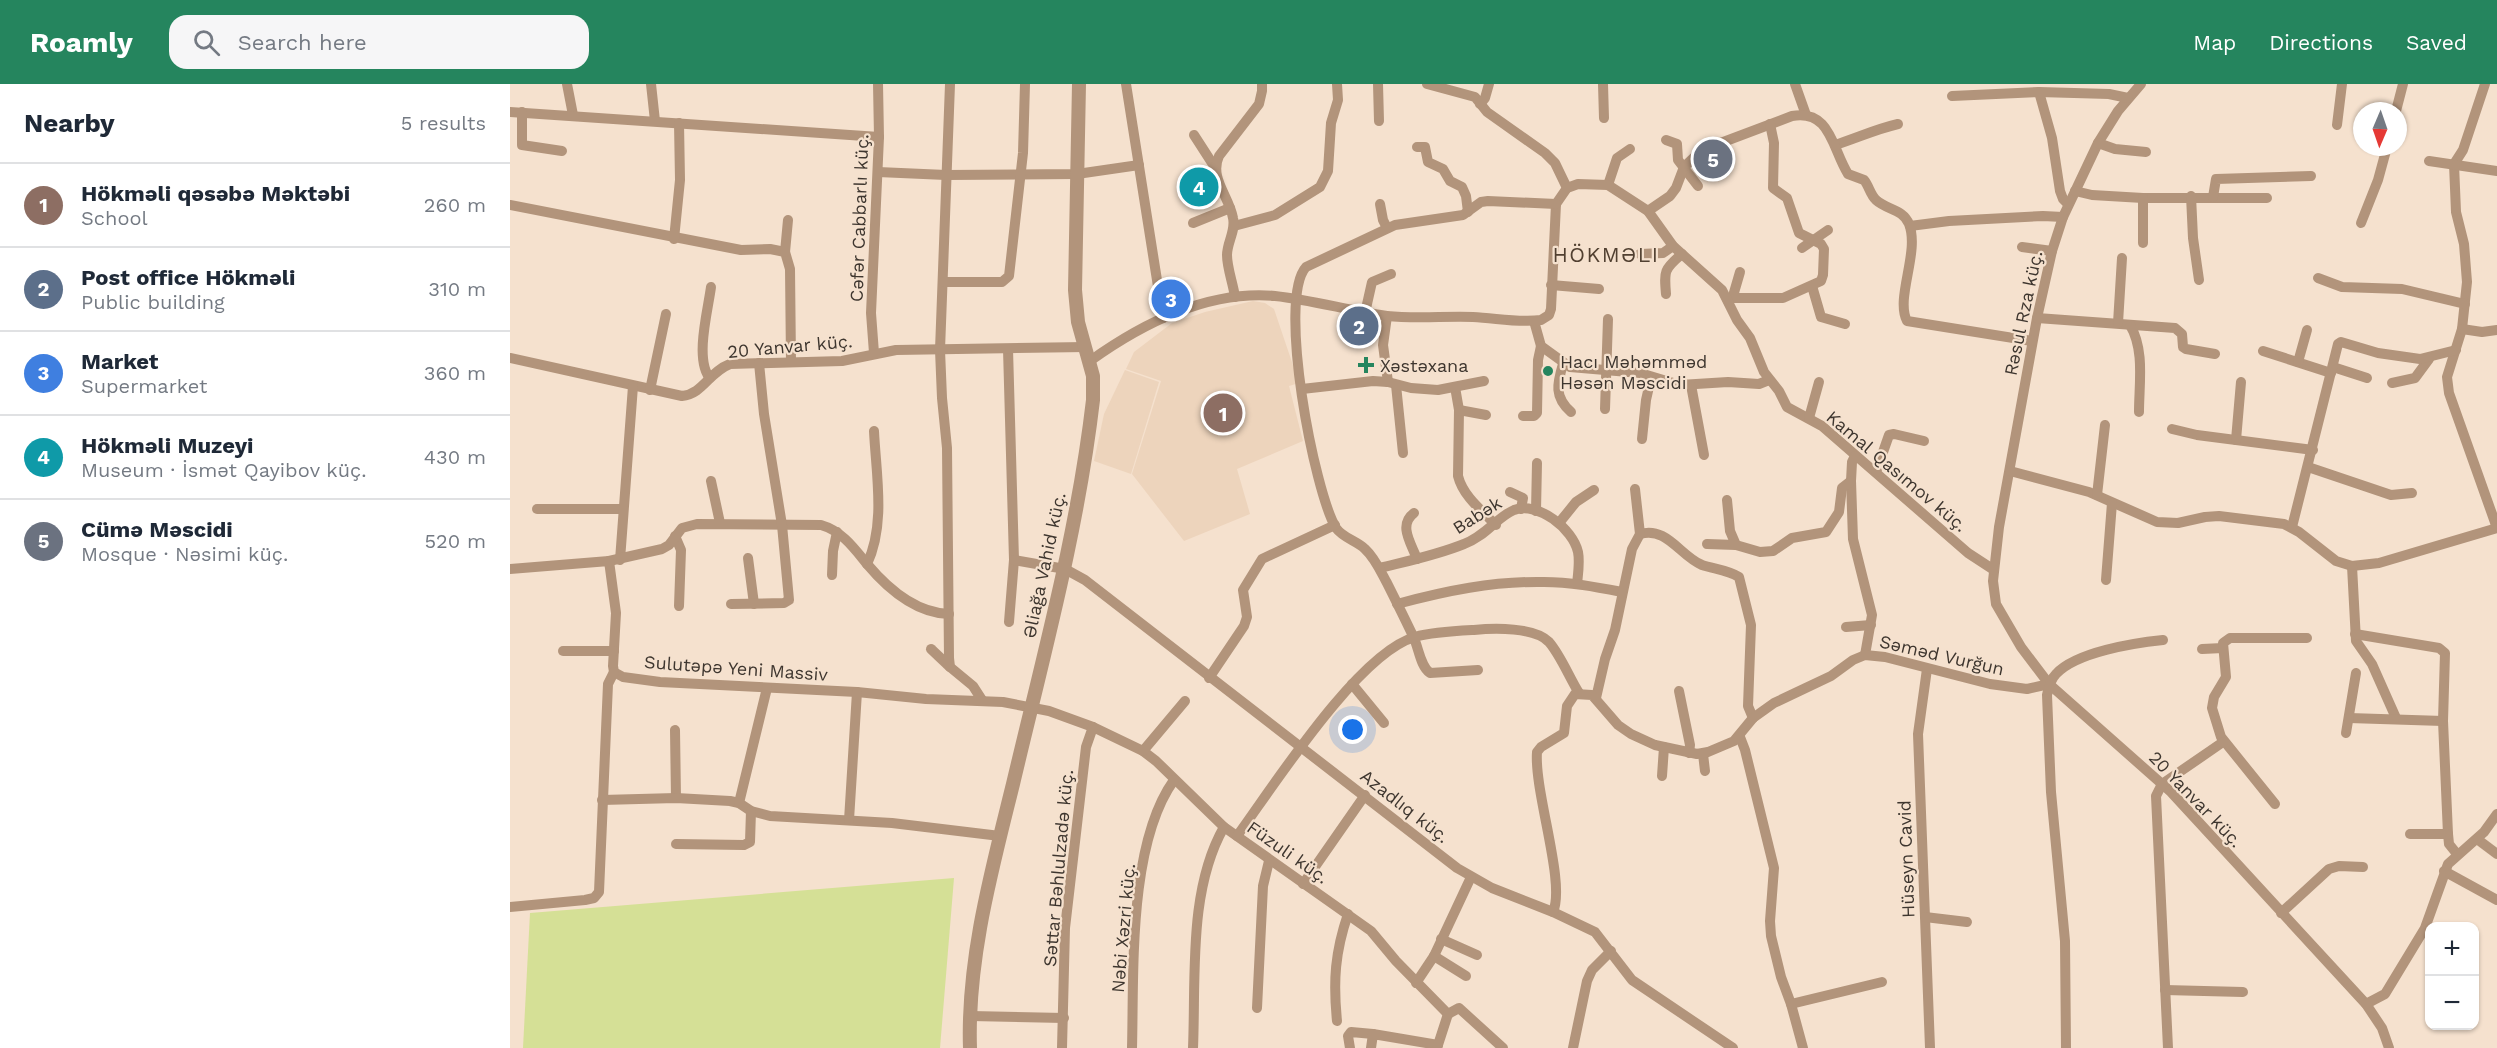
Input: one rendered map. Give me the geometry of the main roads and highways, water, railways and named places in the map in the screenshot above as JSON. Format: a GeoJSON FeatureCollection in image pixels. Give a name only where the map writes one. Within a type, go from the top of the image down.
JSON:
{"type":"FeatureCollection","features":[{"type":"Feature","properties":{"kind":"place","name":"Cümə Məscidi"},"geometry":{"type":"Point","coordinates":[1713,159]}},
{"type":"Feature","properties":{"kind":"place","name":"Hökməli Muzeyi"},"geometry":{"type":"Point","coordinates":[1199,187]}},
{"type":"Feature","properties":{"kind":"place","name":"Market"},"geometry":{"type":"Point","coordinates":[1171,299]}},
{"type":"Feature","properties":{"kind":"place","name":"Post office Hökməli"},"geometry":{"type":"Point","coordinates":[1359,326]}},
{"type":"Feature","properties":{"kind":"place","name":"Xəstəxana"},"geometry":{"type":"Point","coordinates":[1366,365]}},
{"type":"Feature","properties":{"kind":"place","name":"Hacı Məhəmməd Həsən Məscidi"},"geometry":{"type":"Point","coordinates":[1548,371]}},
{"type":"Feature","properties":{"kind":"place","name":"Hökməli qəsəbə Məktəbi"},"geometry":{"type":"Point","coordinates":[1223,413]}},
{"type":"Feature","properties":{"kind":"district","name":"HÖKMƏLI"},"geometry":{"type":"Point","coordinates":[1606,254]}}]}
